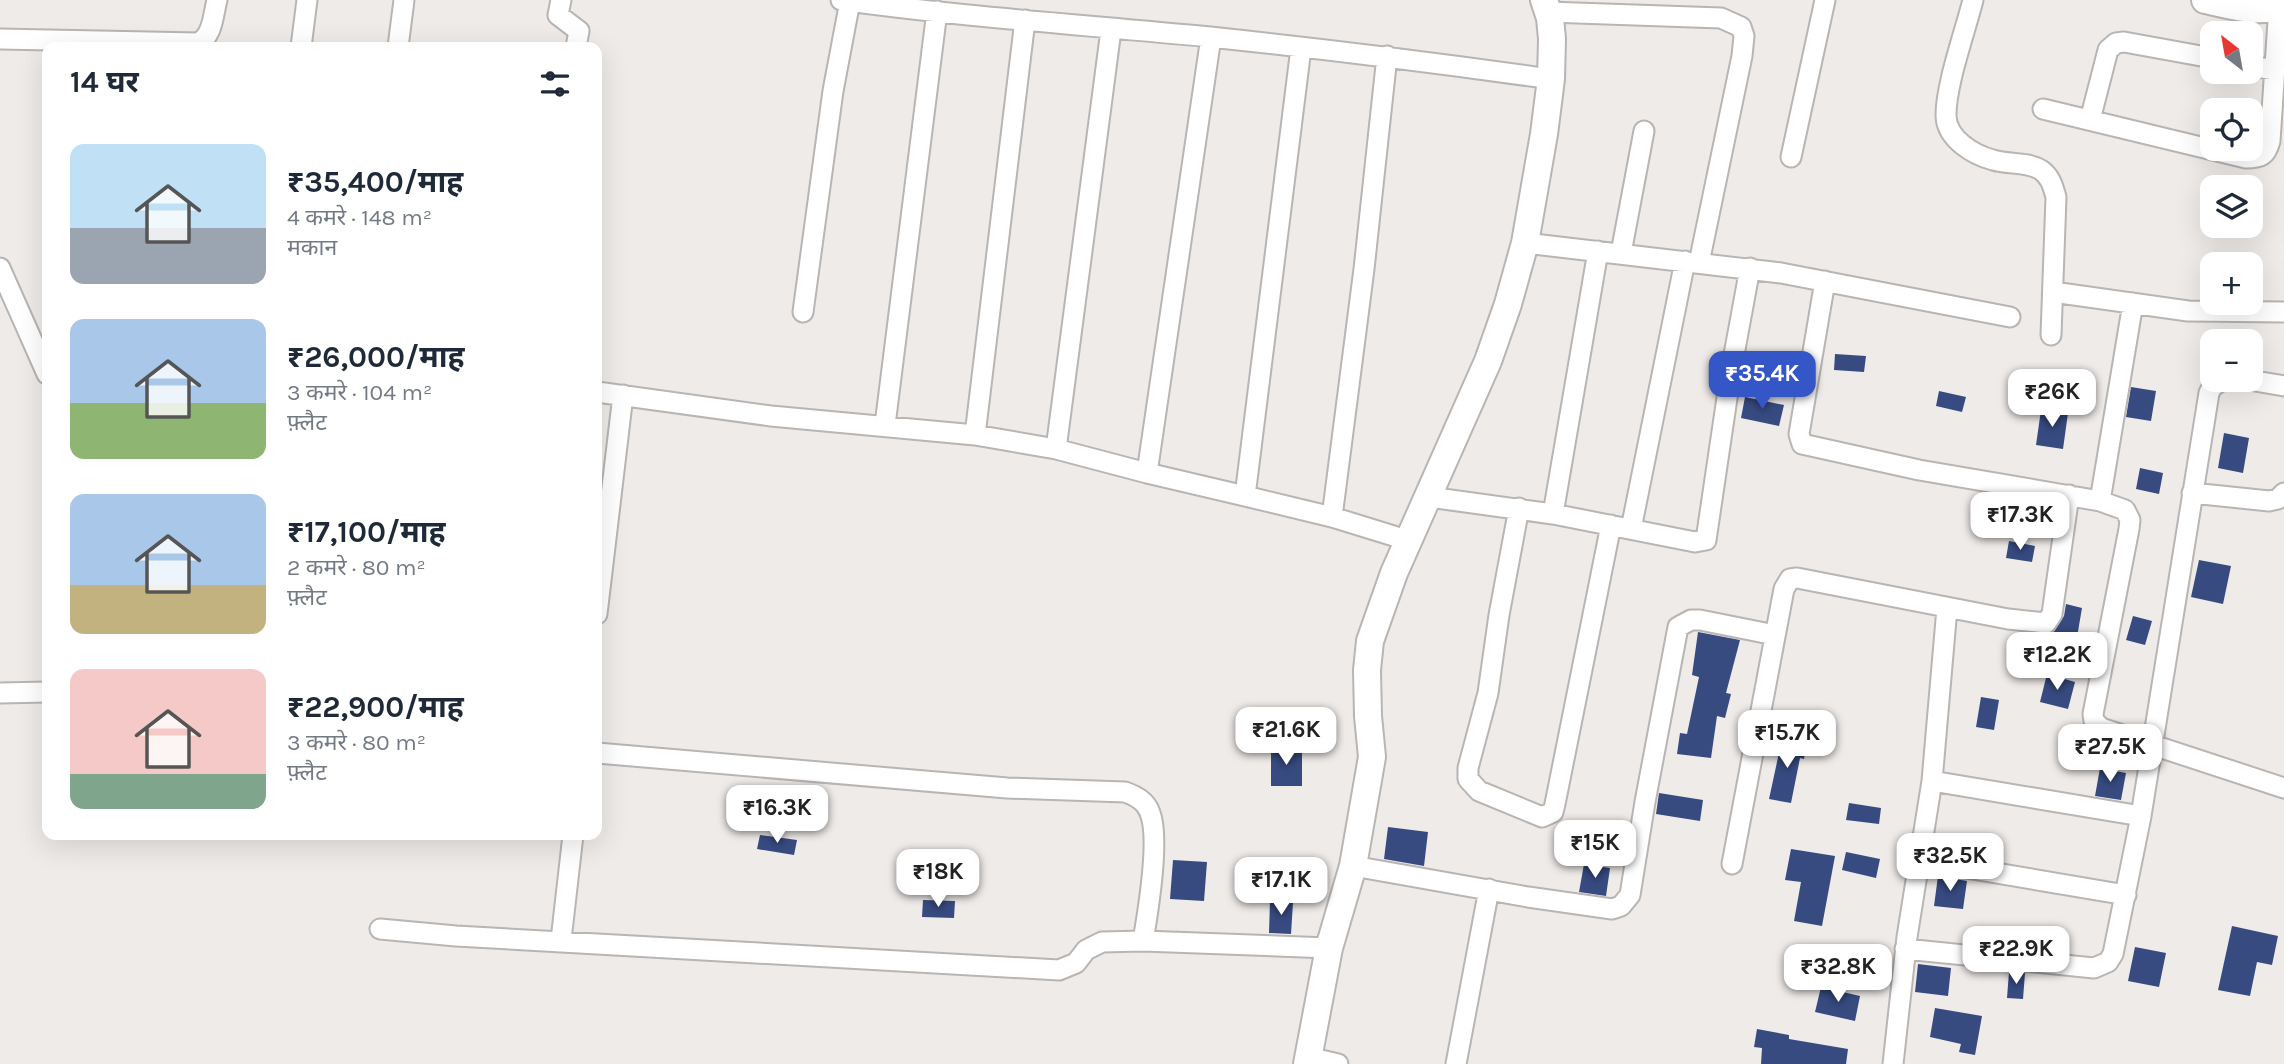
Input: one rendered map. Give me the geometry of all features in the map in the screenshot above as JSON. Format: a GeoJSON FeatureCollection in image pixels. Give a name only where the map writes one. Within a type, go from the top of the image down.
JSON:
{"type":"FeatureCollection","features":[{"type":"Feature","properties":{"kind":"street"},"geometry":{"type":"LineString","coordinates":[[200,42],[209,33],[217,0]]}},
{"type":"Feature","properties":{"kind":"street"},"geometry":{"type":"LineString","coordinates":[[302,42],[307,0]]}},
{"type":"Feature","properties":{"kind":"street"},"geometry":{"type":"LineString","coordinates":[[399,42],[404,0]]}},
{"type":"Feature","properties":{"kind":"street"},"geometry":{"type":"LineString","coordinates":[[561,0],[558,15],[579,31],[577,42]]}},
{"type":"Feature","properties":{"kind":"street"},"geometry":{"type":"LineString","coordinates":[[1791,157],[1825,0]]}},
{"type":"Feature","properties":{"kind":"street"},"geometry":{"type":"LineString","coordinates":[[1973,0],[1945,116],[1949,130],[1965,148],[1994,160],[2024,164],[2040,170],[2051,180],[2056,198],[2051,335]]}},
{"type":"Feature","properties":{"kind":"street"},"geometry":{"type":"LineString","coordinates":[[2043,109],[2246,158],[2258,158],[2267,153],[2282,4],[2267,10],[2205,0]]}},
{"type":"Feature","properties":{"kind":"street"},"geometry":{"type":"LineString","coordinates":[[803,312],[845,1],[1387,56],[1551,79]]}},
{"type":"Feature","properties":{"kind":"street"},"geometry":{"type":"LineString","coordinates":[[1338,1064],[1308,1061],[1329,948],[1353,866],[1371,757],[1367,682],[1370,641],[1394,573],[1488,361],[1525,243],[1551,79],[1552,39],[1546,6],[1721,18],[1741,27],[1744,36],[1742,56],[1631,530]]}},
{"type":"Feature","properties":{"kind":"street"},"geometry":{"type":"LineString","coordinates":[[885,425],[937,11]]}},
{"type":"Feature","properties":{"kind":"street"},"geometry":{"type":"LineString","coordinates":[[975,435],[1025,20]]}},
{"type":"Feature","properties":{"kind":"street"},"geometry":{"type":"LineString","coordinates":[[1056,449],[1111,30]]}},
{"type":"Feature","properties":{"kind":"street"},"geometry":{"type":"LineString","coordinates":[[1147,473],[1211,37]]}},
{"type":"Feature","properties":{"kind":"street"},"geometry":{"type":"LineString","coordinates":[[0,40],[132,42]]}},
{"type":"Feature","properties":{"kind":"street"},"geometry":{"type":"LineString","coordinates":[[2090,120],[2108,50],[2116,43],[2124,42],[2200,56]]}},
{"type":"Feature","properties":{"kind":"street"},"geometry":{"type":"LineString","coordinates":[[1245,496],[1301,48]]}},
{"type":"Feature","properties":{"kind":"street"},"geometry":{"type":"LineString","coordinates":[[1332,517],[1387,56]]}},
{"type":"Feature","properties":{"kind":"street"},"geometry":{"type":"LineString","coordinates":[[2263,69],[2275,71]]}},
{"type":"Feature","properties":{"kind":"street"},"geometry":{"type":"LineString","coordinates":[[1621,253],[1644,131]]}},
{"type":"Feature","properties":{"kind":"street"},"geometry":{"type":"LineString","coordinates":[[1525,243],[1750,268],[2010,317]]}},
{"type":"Feature","properties":{"kind":"street"},"geometry":{"type":"LineString","coordinates":[[1553,514],[1598,251]]}},
{"type":"Feature","properties":{"kind":"street"},"geometry":{"type":"LineString","coordinates":[[0,268],[42,363]]}},
{"type":"Feature","properties":{"kind":"street"},"geometry":{"type":"LineString","coordinates":[[1429,496],[1519,508],[1695,542],[1706,540],[1731,371],[1750,268]]}},
{"type":"Feature","properties":{"kind":"street"},"geometry":{"type":"LineString","coordinates":[[1825,281],[1799,434],[1802,444],[1919,470],[2100,501],[2125,510],[2130,520],[2093,714],[2094,721],[2101,729],[2284,788]]}},
{"type":"Feature","properties":{"kind":"street"},"geometry":{"type":"LineString","coordinates":[[2053,292],[2188,311],[2284,312]]}},
{"type":"Feature","properties":{"kind":"street"},"geometry":{"type":"LineString","coordinates":[[2100,501],[2133,303]]}},
{"type":"Feature","properties":{"kind":"street"},"geometry":{"type":"LineString","coordinates":[[2263,382],[2284,386]]}},
{"type":"Feature","properties":{"kind":"street"},"geometry":{"type":"LineString","coordinates":[[602,392],[771,416],[975,435],[1056,449],[1332,517],[1410,541]]}},
{"type":"Feature","properties":{"kind":"street"},"geometry":{"type":"LineString","coordinates":[[1905,949],[2094,968],[2102,966],[2113,954],[2141,816],[2210,392]]}},
{"type":"Feature","properties":{"kind":"street"},"geometry":{"type":"LineString","coordinates":[[602,572],[623,395]]}},
{"type":"Feature","properties":{"kind":"street"},"geometry":{"type":"LineString","coordinates":[[2193,493],[2269,501],[2278,499],[2284,493]]}},
{"type":"Feature","properties":{"kind":"street"},"geometry":{"type":"LineString","coordinates":[[1732,864],[1784,589],[1790,579],[1797,578],[2041,624],[2050,620],[2069,495]]}},
{"type":"Feature","properties":{"kind":"street"},"geometry":{"type":"LineString","coordinates":[[1519,508],[1488,693],[1468,768],[1468,779],[1479,792],[1542,817],[1553,812],[1555,804],[1611,526]]}},
{"type":"Feature","properties":{"kind":"street"},"geometry":{"type":"LineString","coordinates":[[1893,1064],[1905,949],[1932,781],[1947,608]]}},
{"type":"Feature","properties":{"kind":"street"},"geometry":{"type":"LineString","coordinates":[[1353,866],[1612,909],[1625,903],[1630,895],[1678,627],[1691,620],[1700,620],[1775,635]]}},
{"type":"Feature","properties":{"kind":"street"},"geometry":{"type":"LineString","coordinates":[[0,693],[42,692]]}},
{"type":"Feature","properties":{"kind":"street"},"geometry":{"type":"LineString","coordinates":[[602,753],[1007,788],[1125,792],[1137,796],[1150,812],[1154,832],[1151,885],[1143,941]]}},
{"type":"Feature","properties":{"kind":"street"},"geometry":{"type":"LineString","coordinates":[[1932,781],[2141,816]]}},
{"type":"Feature","properties":{"kind":"street"},"geometry":{"type":"LineString","coordinates":[[561,940],[572,840]]}},
{"type":"Feature","properties":{"kind":"street"},"geometry":{"type":"LineString","coordinates":[[1919,860],[2126,895]]}},
{"type":"Feature","properties":{"kind":"street"},"geometry":{"type":"LineString","coordinates":[[1456,1064],[1489,889]]}},
{"type":"Feature","properties":{"kind":"street"},"geometry":{"type":"LineString","coordinates":[[380,929],[456,936],[1059,970],[1076,962],[1086,950],[1102,942],[1329,948]]}},
{"type":"Feature","properties":{"kind":"building"},"geometry":{"type":"Polygon","coordinates":[[[1835,354],[1866,356],[1864,372],[1834,370],[1835,354]]]}},
{"type":"Feature","properties":{"kind":"building"},"geometry":{"type":"Polygon","coordinates":[[[2131,387],[2156,391],[2151,421],[2126,417],[2131,387]]]}},
{"type":"Feature","properties":{"kind":"building"},"geometry":{"type":"Polygon","coordinates":[[[1939,391],[1966,397],[1962,412],[1936,406],[1939,391]]]}},
{"type":"Feature","properties":{"kind":"building"},"geometry":{"type":"Polygon","coordinates":[[[1745,397],[1784,405],[1779,426],[1741,418],[1745,397]]]}},
{"type":"Feature","properties":{"kind":"building"},"geometry":{"type":"Polygon","coordinates":[[[2041,410],[2068,413],[2063,449],[2036,445],[2041,410]]]}},
{"type":"Feature","properties":{"kind":"building"},"geometry":{"type":"Polygon","coordinates":[[[2224,433],[2249,438],[2243,473],[2218,468],[2224,433]]]}},
{"type":"Feature","properties":{"kind":"building"},"geometry":{"type":"Polygon","coordinates":[[[2140,468],[2163,473],[2159,494],[2136,489],[2140,468]]]}},
{"type":"Feature","properties":{"kind":"building"},"geometry":{"type":"Polygon","coordinates":[[[2009,541],[2035,546],[2032,562],[2006,558],[2009,541]]]}},
{"type":"Feature","properties":{"kind":"building"},"geometry":{"type":"Polygon","coordinates":[[[2199,560],[2231,566],[2223,604],[2191,597],[2199,560]]]}},
{"type":"Feature","properties":{"kind":"building"},"geometry":{"type":"Polygon","coordinates":[[[2066,604],[2082,608],[2075,649],[2051,646],[2053,633],[2064,616],[2066,604]]]}},
{"type":"Feature","properties":{"kind":"building"},"geometry":{"type":"Polygon","coordinates":[[[2133,616],[2152,621],[2145,645],[2126,640],[2133,616]]]}},
{"type":"Feature","properties":{"kind":"building"},"geometry":{"type":"Polygon","coordinates":[[[1698,632],[1740,640],[1726,693],[1731,694],[1725,718],[1717,716],[1711,758],[1677,754],[1680,733],[1687,734],[1699,677],[1692,675],[1698,632]]]}},
{"type":"Feature","properties":{"kind":"building"},"geometry":{"type":"Polygon","coordinates":[[[2047,674],[2075,682],[2068,709],[2040,702],[2047,674]]]}},
{"type":"Feature","properties":{"kind":"building"},"geometry":{"type":"Polygon","coordinates":[[[1981,697],[1999,700],[1994,730],[1976,727],[1981,697]]]}},
{"type":"Feature","properties":{"kind":"building"},"geometry":{"type":"Polygon","coordinates":[[[1782,739],[1807,742],[1804,759],[1800,758],[1791,803],[1769,799],[1782,739]]]}},
{"type":"Feature","properties":{"kind":"building"},"geometry":{"type":"Polygon","coordinates":[[[1271,748],[1302,748],[1302,786],[1271,786],[1271,748]]]}},
{"type":"Feature","properties":{"kind":"building"},"geometry":{"type":"Polygon","coordinates":[[[2100,768],[2126,773],[2121,800],[2095,796],[2100,768]]]}},
{"type":"Feature","properties":{"kind":"building"},"geometry":{"type":"Polygon","coordinates":[[[1659,793],[1703,800],[1700,821],[1656,814],[1659,793]]]}},
{"type":"Feature","properties":{"kind":"building"},"geometry":{"type":"Polygon","coordinates":[[[1849,803],[1881,808],[1879,824],[1846,820],[1849,803]]]}},
{"type":"Feature","properties":{"kind":"building"},"geometry":{"type":"Polygon","coordinates":[[[1388,827],[1428,832],[1424,866],[1384,859],[1388,827]]]}},
{"type":"Feature","properties":{"kind":"building"},"geometry":{"type":"Polygon","coordinates":[[[760,835],[797,840],[794,855],[757,849],[760,835]]]}},
{"type":"Feature","properties":{"kind":"building"},"geometry":{"type":"Polygon","coordinates":[[[1791,849],[1835,856],[1822,926],[1794,921],[1801,882],[1785,880],[1791,849]]]}},
{"type":"Feature","properties":{"kind":"building"},"geometry":{"type":"Polygon","coordinates":[[[1846,852],[1880,859],[1876,878],[1842,870],[1846,852]]]}},
{"type":"Feature","properties":{"kind":"building"},"geometry":{"type":"Polygon","coordinates":[[[1173,860],[1207,862],[1204,901],[1170,899],[1173,860]]]}},
{"type":"Feature","properties":{"kind":"building"},"geometry":{"type":"Polygon","coordinates":[[[1584,864],[1610,868],[1606,896],[1579,892],[1584,864]]]}},
{"type":"Feature","properties":{"kind":"building"},"geometry":{"type":"Polygon","coordinates":[[[1938,876],[1967,881],[1963,909],[1934,906],[1938,876]]]}},
{"type":"Feature","properties":{"kind":"building"},"geometry":{"type":"Polygon","coordinates":[[[923,900],[955,901],[954,918],[922,917],[923,900]]]}},
{"type":"Feature","properties":{"kind":"building"},"geometry":{"type":"Polygon","coordinates":[[[1270,901],[1293,902],[1291,934],[1269,933],[1270,901]]]}},
{"type":"Feature","properties":{"kind":"building"},"geometry":{"type":"Polygon","coordinates":[[[2232,926],[2278,936],[2272,965],[2257,962],[2250,996],[2218,990],[2232,926]]]}},
{"type":"Feature","properties":{"kind":"building"},"geometry":{"type":"Polygon","coordinates":[[[2135,947],[2166,953],[2159,987],[2128,981],[2135,947]]]}},
{"type":"Feature","properties":{"kind":"building"},"geometry":{"type":"Polygon","coordinates":[[[1918,964],[1951,968],[1948,996],[1915,992],[1918,964]]]}},
{"type":"Feature","properties":{"kind":"building"},"geometry":{"type":"Polygon","coordinates":[[[2009,972],[2025,973],[2023,999],[2007,998],[2009,972]]]}},
{"type":"Feature","properties":{"kind":"building"},"geometry":{"type":"Polygon","coordinates":[[[1821,987],[1860,996],[1855,1021],[1815,1012],[1821,987]]]}},
{"type":"Feature","properties":{"kind":"building"},"geometry":{"type":"Polygon","coordinates":[[[1935,1008],[1982,1016],[1975,1055],[1959,1052],[1961,1044],[1930,1037],[1935,1008]]]}},
{"type":"Feature","properties":{"kind":"building"},"geometry":{"type":"Polygon","coordinates":[[[1757,1029],[1789,1035],[1789,1039],[1848,1049],[1846,1064],[1761,1064],[1762,1048],[1754,1047],[1757,1029]]]}}]}
